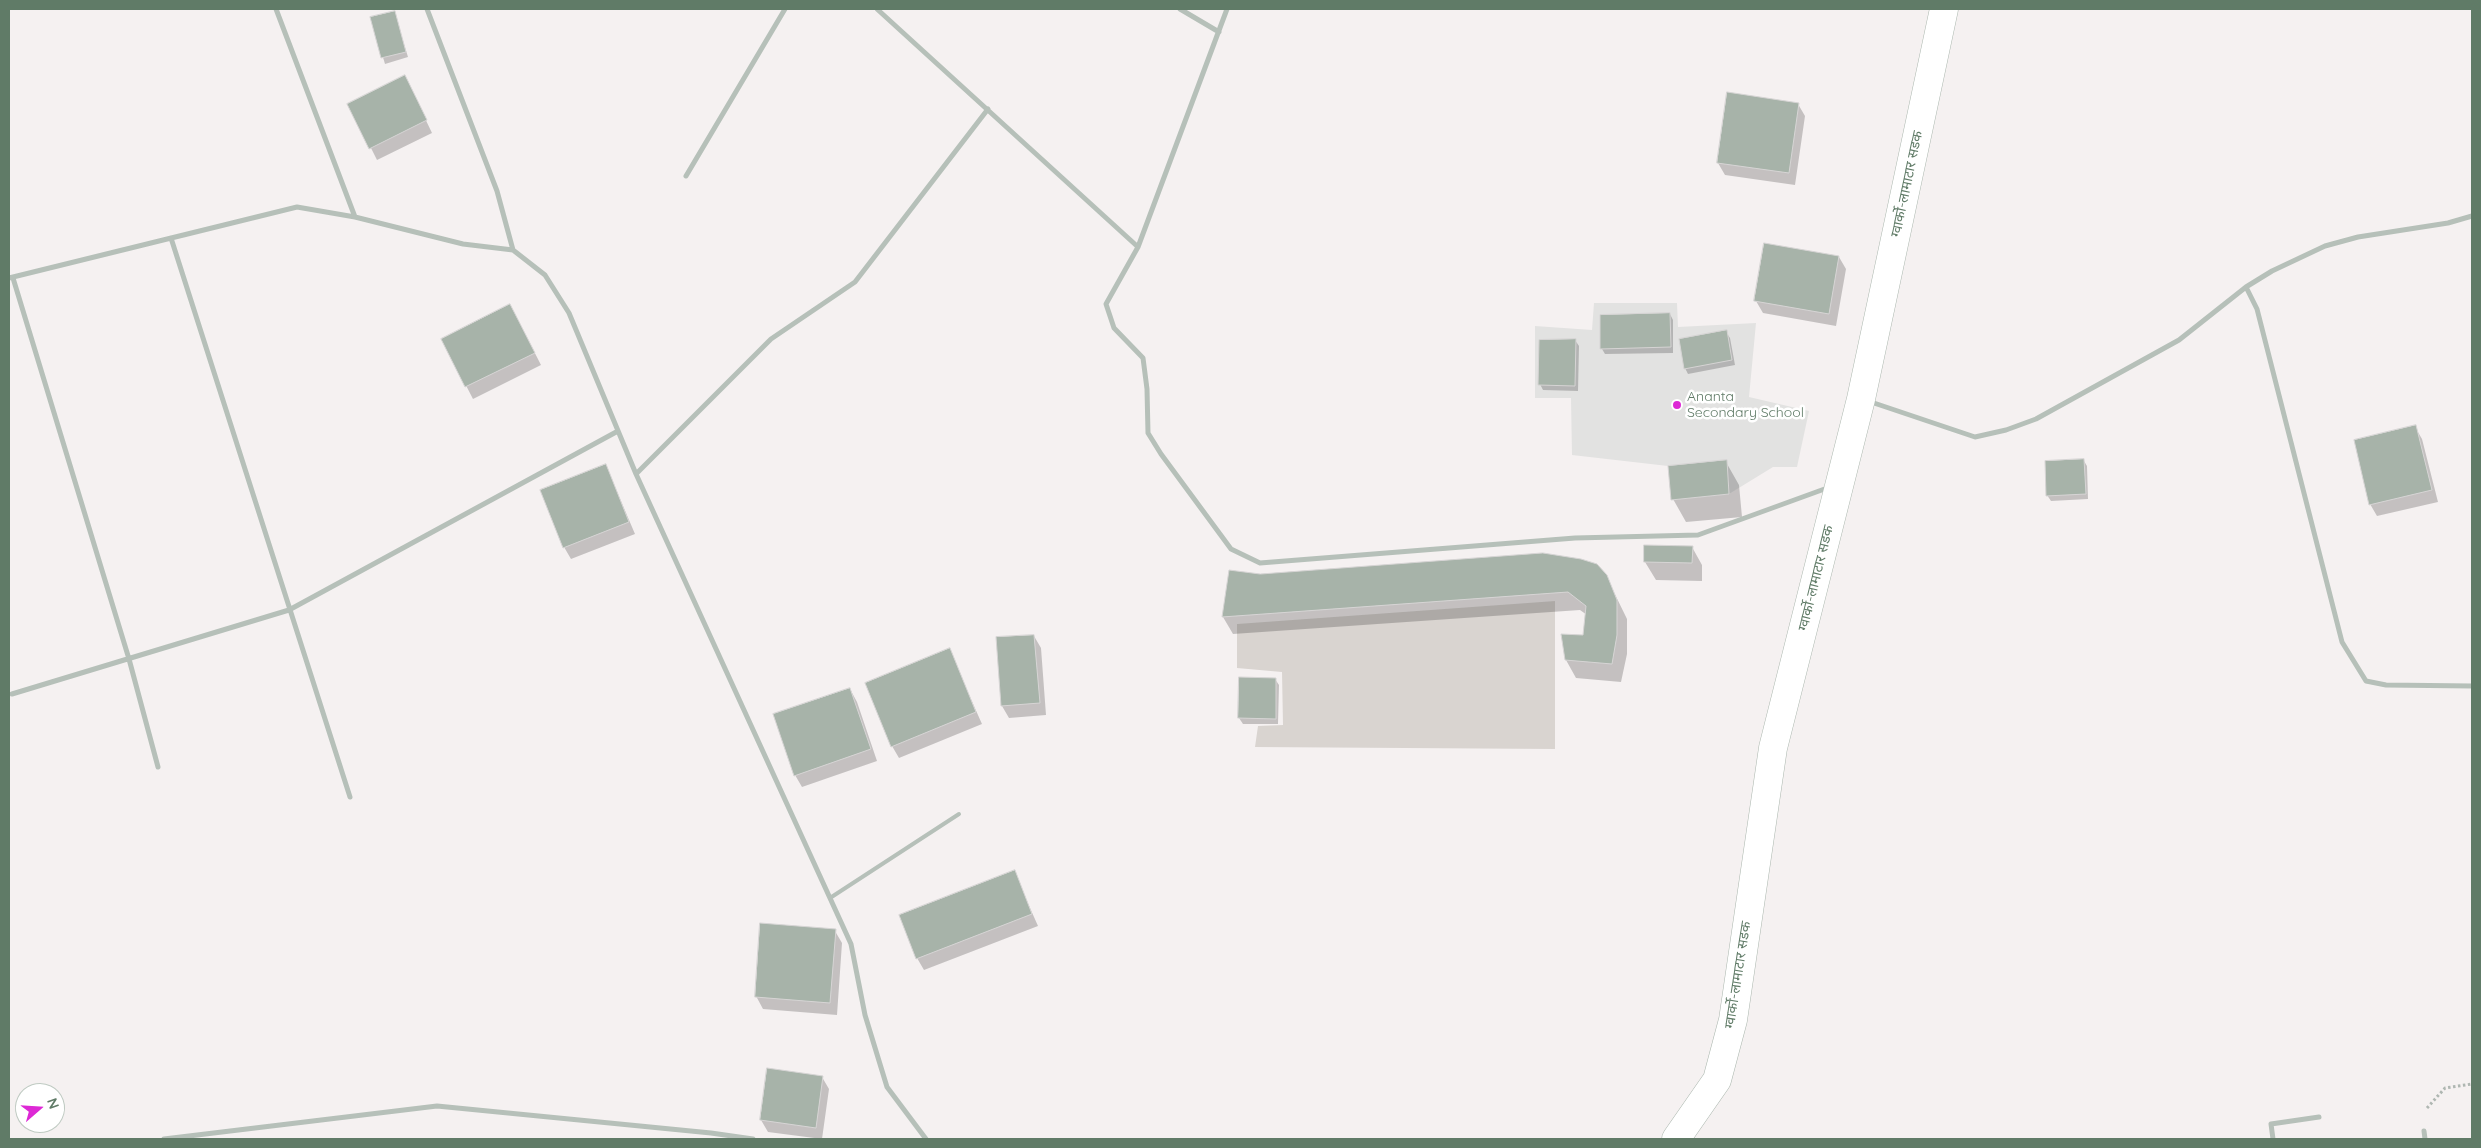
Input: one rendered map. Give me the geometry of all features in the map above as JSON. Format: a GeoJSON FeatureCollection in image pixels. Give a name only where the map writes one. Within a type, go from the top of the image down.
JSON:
{"type":"FeatureCollection","features":[{"type":"Feature","properties":{"kind":"main road","name":"ग्वार्को-लामाटार सडक"},"geometry":{"type":"LineString","coordinates":[[1676,1139],[1717,1080],[1733,1020],[1773,748],[1861,399],[1944,9]]}},
{"type":"Feature","properties":{"kind":"street"},"geometry":{"type":"LineString","coordinates":[[276,9],[354,217]]}},
{"type":"Feature","properties":{"kind":"street"},"geometry":{"type":"LineString","coordinates":[[427,9],[497,191],[514,250]]}},
{"type":"Feature","properties":{"kind":"street"},"geometry":{"type":"LineString","coordinates":[[686,176],[785,9]]}},
{"type":"Feature","properties":{"kind":"street"},"geometry":{"type":"LineString","coordinates":[[877,9],[1138,247]]}},
{"type":"Feature","properties":{"kind":"street"},"geometry":{"type":"LineString","coordinates":[[1180,9],[1219,32]]}},
{"type":"Feature","properties":{"kind":"street"},"geometry":{"type":"LineString","coordinates":[[1227,9],[1138,247],[1106,304],[1114,328],[1143,358],[1147,389],[1148,433],[1161,454],[1231,549],[1260,563],[1574,538],[1698,535],[1840,484]]}},
{"type":"Feature","properties":{"kind":"street"},"geometry":{"type":"LineString","coordinates":[[636,474],[771,338],[855,282],[988,109]]}},
{"type":"Feature","properties":{"kind":"street"},"geometry":{"type":"LineString","coordinates":[[158,766],[129,659],[11,278],[296,207],[354,217],[463,244],[514,250],[545,275],[568,313],[636,474],[851,944],[866,1015],[887,1086],[926,1139]]}},
{"type":"Feature","properties":{"kind":"street"},"geometry":{"type":"LineString","coordinates":[[1861,399],[1975,436],[2006,430],[2036,419],[2178,340],[2246,287],[2272,270],[2325,246],[2358,237],[2448,224],[2472,216]]}},
{"type":"Feature","properties":{"kind":"street"},"geometry":{"type":"LineString","coordinates":[[171,238],[350,796]]}},
{"type":"Feature","properties":{"kind":"street"},"geometry":{"type":"LineString","coordinates":[[2246,287],[2257,308],[2342,642],[2354,666],[2366,682],[2472,686]]}},
{"type":"Feature","properties":{"kind":"street"},"geometry":{"type":"LineString","coordinates":[[12,694],[289,610],[618,431]]}},
{"type":"Feature","properties":{"kind":"street"},"geometry":{"type":"LineString","coordinates":[[164,1139],[437,1106],[711,1132],[753,1139]]}},
{"type":"Feature","properties":{"kind":"street"},"geometry":{"type":"LineString","coordinates":[[2273,1139],[2271,1124],[2319,1117]]}},
{"type":"Feature","properties":{"kind":"street"},"geometry":{"type":"LineString","coordinates":[[2424,1131],[2425,1139]]}},
{"type":"Feature","properties":{"kind":"lane"},"geometry":{"type":"LineString","coordinates":[[830,898],[959,814]]}},
{"type":"Feature","properties":{"kind":"path"},"geometry":{"type":"LineString","coordinates":[[2424,1131],[2424,1111],[2446,1088],[2472,1084]]}},
{"type":"Feature","properties":{"kind":"shaded area","name":"Ananta Secondary School"},"geometry":{"type":"Polygon","coordinates":[[[1594,303],[1677,303],[1678,327],[1756,323],[1749,397],[1809,411],[1797,467],[1773,467],[1729,494],[1671,500],[1668,466],[1572,455],[1571,398],[1535,398],[1535,326],[1592,330],[1594,303]]]}},
{"type":"Feature","properties":{"kind":"shaded area"},"geometry":{"type":"Polygon","coordinates":[[[1555,601],[1555,749],[1255,747],[1258,726],[1283,725],[1282,672],[1237,668],[1237,624],[1555,601]]]}},
{"type":"Feature","properties":{"kind":"building"},"geometry":{"type":"Polygon","coordinates":[[[395,11],[406,52],[381,58],[370,17],[395,11]]]}},
{"type":"Feature","properties":{"kind":"building"},"geometry":{"type":"Polygon","coordinates":[[[405,75],[427,120],[369,149],[347,104],[405,75]]]}},
{"type":"Feature","properties":{"kind":"building"},"geometry":{"type":"Polygon","coordinates":[[[1727,92],[1799,103],[1789,173],[1717,163],[1727,92]]]}},
{"type":"Feature","properties":{"kind":"building"},"geometry":{"type":"Polygon","coordinates":[[[1764,243],[1839,256],[1829,314],[1754,301],[1764,243]]]}},
{"type":"Feature","properties":{"kind":"building"},"geometry":{"type":"Polygon","coordinates":[[[510,304],[535,353],[465,387],[441,339],[510,304]]]}},
{"type":"Feature","properties":{"kind":"building"},"geometry":{"type":"Polygon","coordinates":[[[1670,313],[1671,347],[1600,349],[1600,315],[1670,313]]]}},
{"type":"Feature","properties":{"kind":"building"},"geometry":{"type":"Polygon","coordinates":[[[1727,330],[1732,360],[1684,369],[1679,339],[1727,330]]]}},
{"type":"Feature","properties":{"kind":"building"},"geometry":{"type":"Polygon","coordinates":[[[1576,339],[1575,386],[1538,385],[1539,340],[1576,339]]]}},
{"type":"Feature","properties":{"kind":"building"},"geometry":{"type":"Polygon","coordinates":[[[2416,425],[2432,490],[2369,505],[2354,440],[2416,425]]]}},
{"type":"Feature","properties":{"kind":"building"},"geometry":{"type":"Polygon","coordinates":[[[2084,459],[2086,494],[2046,496],[2045,461],[2084,459]]]}},
{"type":"Feature","properties":{"kind":"building"},"geometry":{"type":"Polygon","coordinates":[[[1727,460],[1729,494],[1671,500],[1668,466],[1727,460]]]}},
{"type":"Feature","properties":{"kind":"building"},"geometry":{"type":"Polygon","coordinates":[[[606,464],[629,522],[563,548],[540,490],[606,464]]]}},
{"type":"Feature","properties":{"kind":"building"},"geometry":{"type":"Polygon","coordinates":[[[1644,545],[1693,546],[1692,563],[1644,562],[1644,545]]]}},
{"type":"Feature","properties":{"kind":"building"},"geometry":{"type":"Polygon","coordinates":[[[1543,553],[1581,559],[1597,564],[1607,575],[1617,600],[1617,635],[1612,664],[1565,660],[1561,634],[1583,635],[1586,606],[1568,592],[1222,617],[1229,570],[1260,574],[1543,553]]]}},
{"type":"Feature","properties":{"kind":"building"},"geometry":{"type":"Polygon","coordinates":[[[1034,635],[1040,703],[1001,706],[996,637],[1034,635]]]}},
{"type":"Feature","properties":{"kind":"building"},"geometry":{"type":"Polygon","coordinates":[[[950,648],[976,712],[891,747],[865,683],[950,648]]]}},
{"type":"Feature","properties":{"kind":"building"},"geometry":{"type":"Polygon","coordinates":[[[1239,677],[1276,678],[1276,719],[1238,718],[1239,677]]]}},
{"type":"Feature","properties":{"kind":"building"},"geometry":{"type":"Polygon","coordinates":[[[850,688],[871,749],[794,776],[773,714],[850,688]]]}},
{"type":"Feature","properties":{"kind":"building"},"geometry":{"type":"Polygon","coordinates":[[[1015,870],[1032,914],[916,959],[899,915],[1015,870]]]}},
{"type":"Feature","properties":{"kind":"building"},"geometry":{"type":"Polygon","coordinates":[[[760,923],[836,929],[830,1003],[755,997],[760,923]]]}},
{"type":"Feature","properties":{"kind":"building"},"geometry":{"type":"Polygon","coordinates":[[[767,1068],[823,1076],[816,1128],[760,1120],[767,1068]]]}},
{"type":"Feature","properties":{"kind":"place","name":"Ananta Secondary School"},"geometry":{"type":"Point","coordinates":[1677,405]}}]}
